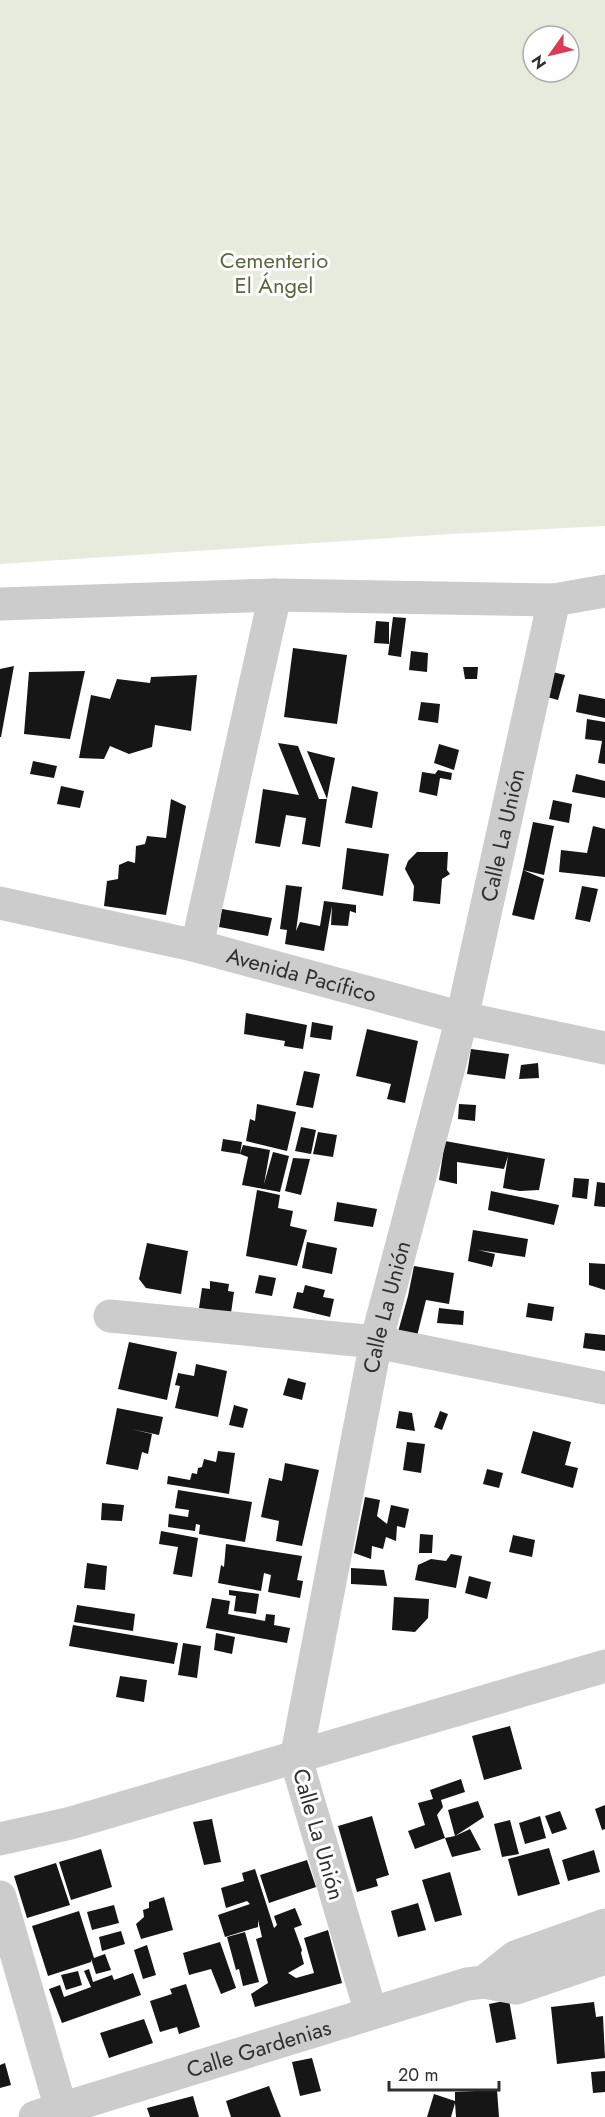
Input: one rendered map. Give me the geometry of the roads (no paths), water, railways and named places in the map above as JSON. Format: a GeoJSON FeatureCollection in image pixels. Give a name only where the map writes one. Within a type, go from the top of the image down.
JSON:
{"type":"FeatureCollection","features":[{"type":"Feature","properties":{"kind":"street"},"geometry":{"type":"LineString","coordinates":[[0,604],[275,595],[554,600],[605,591]]}},
{"type":"Feature","properties":{"kind":"street"},"geometry":{"type":"LineString","coordinates":[[197,945],[275,595]]}},
{"type":"Feature","properties":{"kind":"street","name":"Calle La Unión"},"geometry":{"type":"LineString","coordinates":[[371,2013],[296,1759],[376,1342],[462,1018],[554,600]]}},
{"type":"Feature","properties":{"kind":"street","name":"Avenida Pacífico"},"geometry":{"type":"LineString","coordinates":[[0,903],[197,945],[462,1018],[605,1048]]}},
{"type":"Feature","properties":{"kind":"street"},"geometry":{"type":"LineString","coordinates":[[111,1316],[376,1342],[605,1388]]}},
{"type":"Feature","properties":{"kind":"street"},"geometry":{"type":"LineString","coordinates":[[0,1839],[72,1823],[296,1759],[605,1666]]}},
{"type":"Feature","properties":{"kind":"street"},"geometry":{"type":"LineString","coordinates":[[0,1897],[48,2113]]}},
{"type":"Feature","properties":{"kind":"street","name":"Calle Gardenias"},"geometry":{"type":"LineString","coordinates":[[484,1982],[515,1957],[605,1925]]}},
{"type":"Feature","properties":{"kind":"street","name":"Calle Gardenias"},"geometry":{"type":"LineString","coordinates":[[48,2113],[466,1984],[484,1982],[516,1988],[605,1958]]}},
{"type":"Feature","properties":{"kind":"park label","name":"Cementerio El Ángel"},"geometry":{"type":"Point","coordinates":[274,272]}}]}
